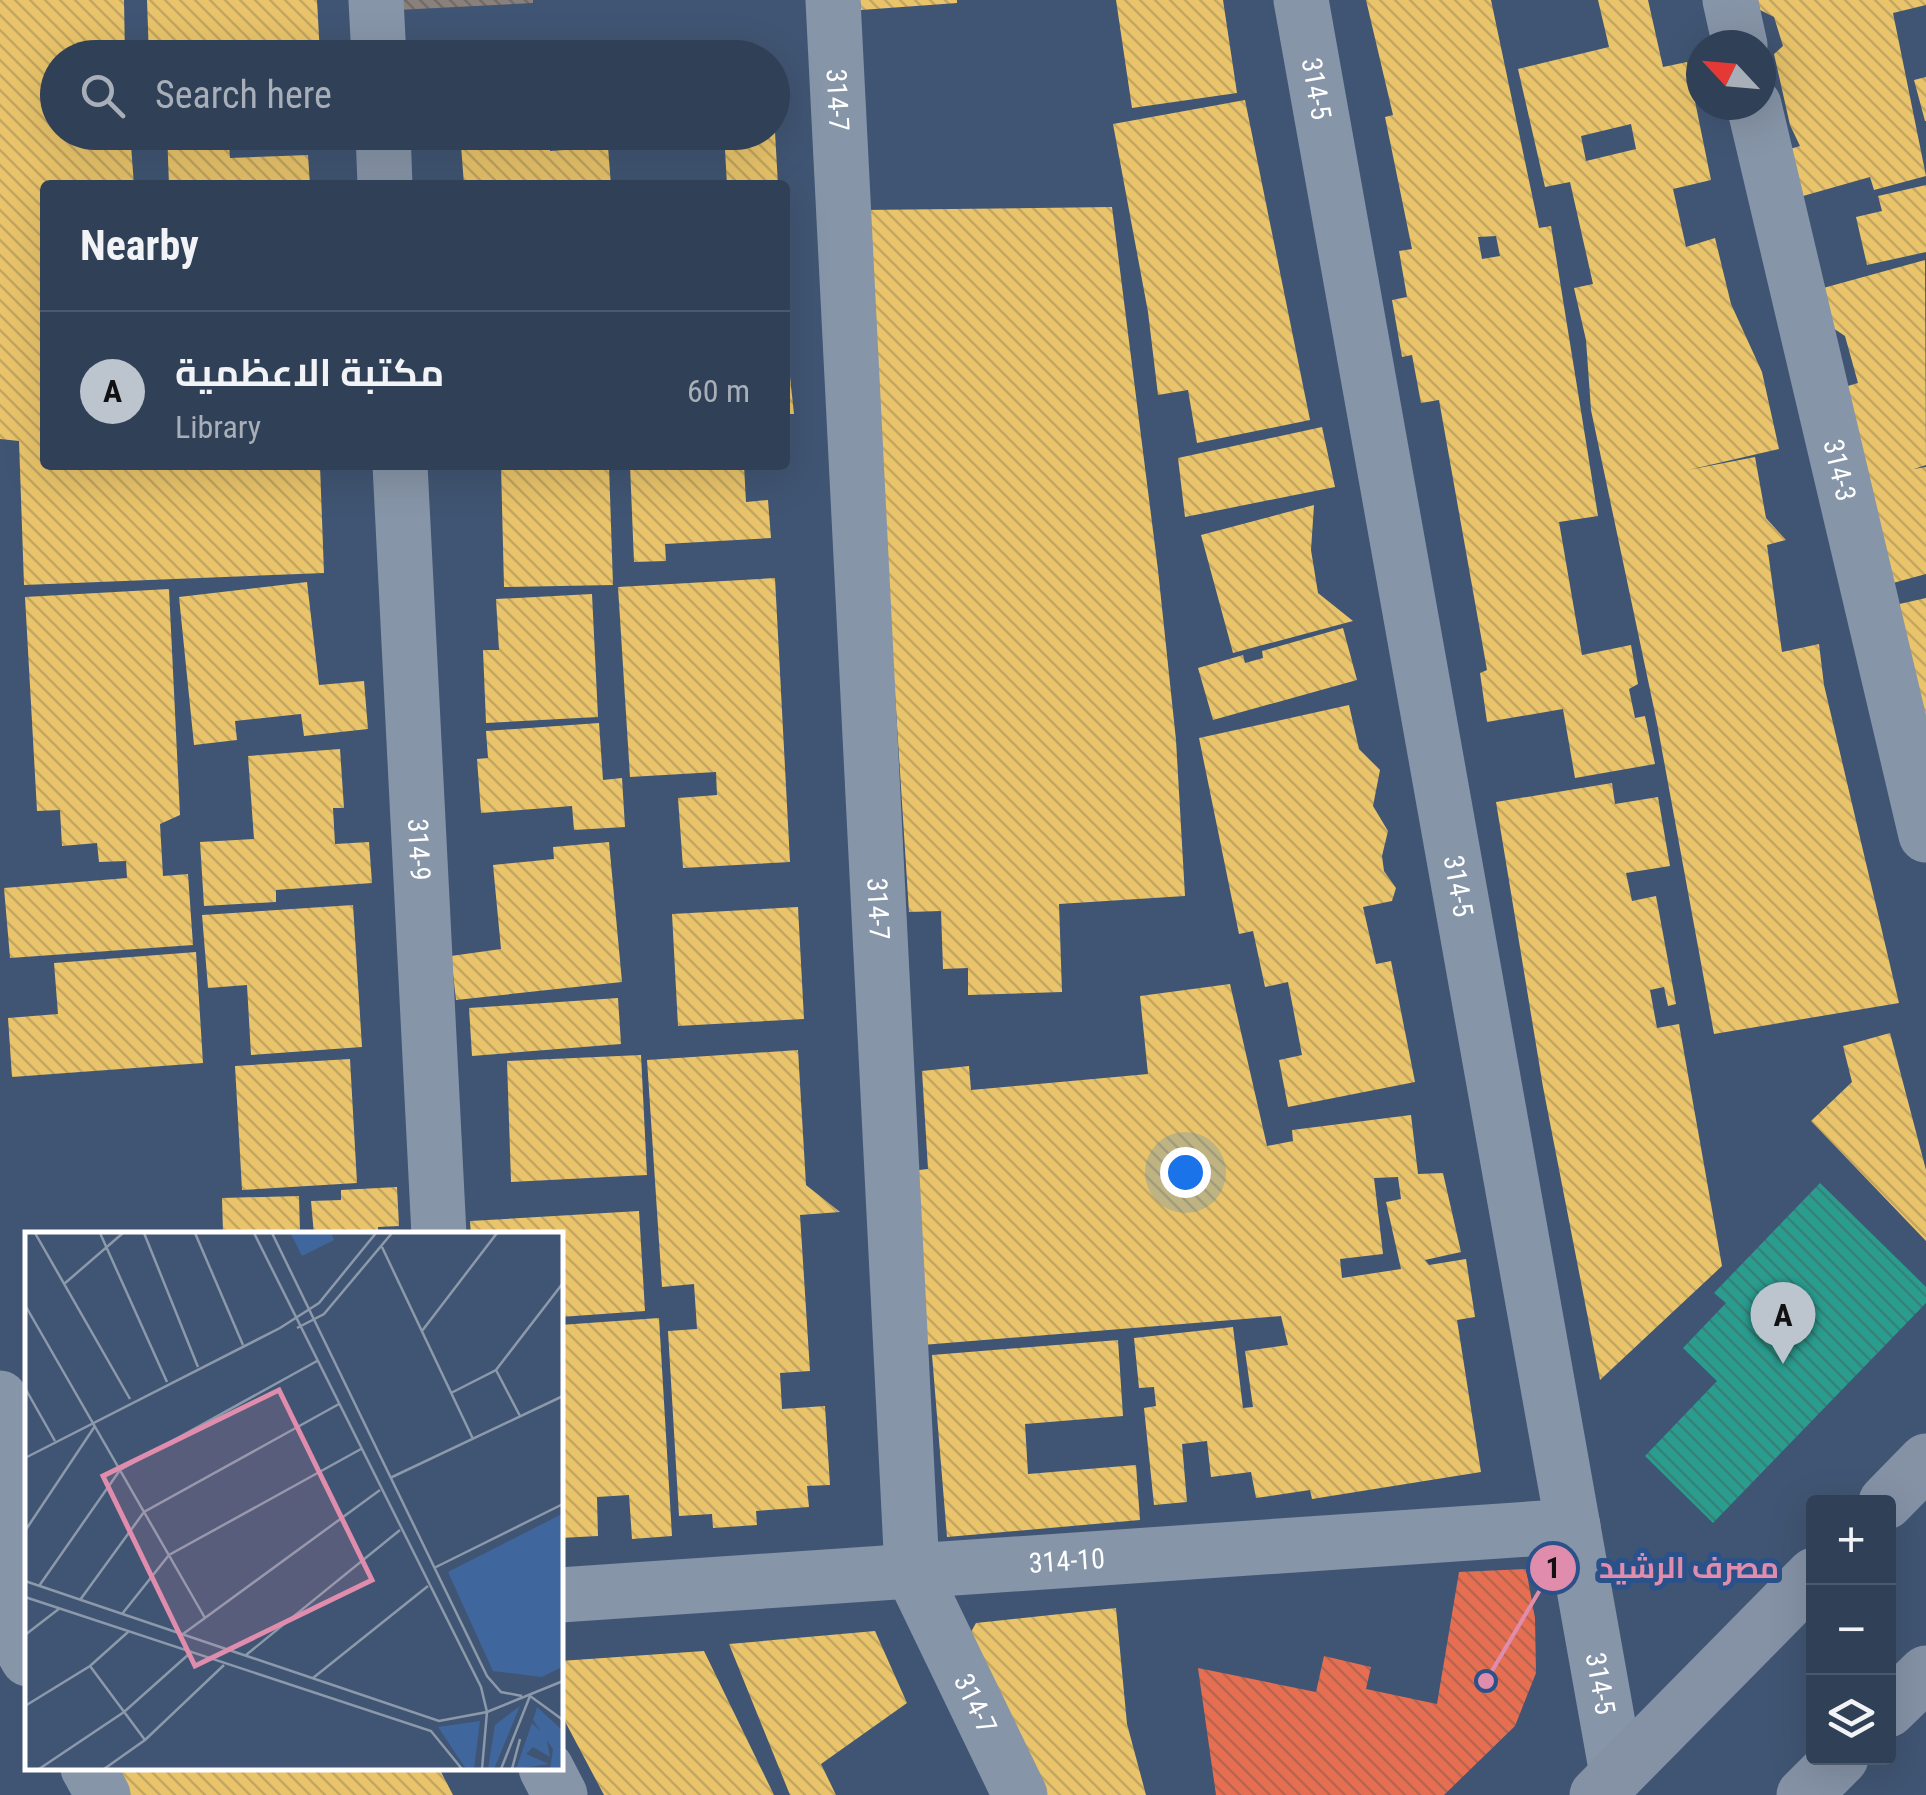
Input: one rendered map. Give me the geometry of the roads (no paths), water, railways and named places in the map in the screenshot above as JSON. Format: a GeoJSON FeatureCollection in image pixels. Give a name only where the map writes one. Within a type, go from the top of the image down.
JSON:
{"type":"FeatureCollection","features":[{"type":"Feature","properties":{"kind":"main road"},"geometry":{"type":"LineString","coordinates":[[1893,1495],[1926,1462]]}},
{"type":"Feature","properties":{"kind":"main road"},"geometry":{"type":"LineString","coordinates":[[1607,1785],[1806,1584]]}},
{"type":"Feature","properties":{"kind":"main road"},"geometry":{"type":"LineString","coordinates":[[1896,1702],[1926,1673]]}},
{"type":"Feature","properties":{"kind":"main road"},"geometry":{"type":"LineString","coordinates":[[1804,1795],[1835,1765]]}},
{"type":"Feature","properties":{"kind":"street"},"geometry":{"type":"LineString","coordinates":[[376,0],[378,40]]}},
{"type":"Feature","properties":{"kind":"street","name":"314-7"},"geometry":{"type":"LineString","coordinates":[[833,0],[912,1571],[1020,1795]]}},
{"type":"Feature","properties":{"kind":"street","name":"314-5"},"geometry":{"type":"LineString","coordinates":[[1301,0],[1573,1526],[1607,1785]]}},
{"type":"Feature","properties":{"kind":"street"},"geometry":{"type":"LineString","coordinates":[[1730,0],[1737,30]]}},
{"type":"Feature","properties":{"kind":"street","name":"314-3"},"geometry":{"type":"LineString","coordinates":[[1758,120],[1926,835]]}},
{"type":"Feature","properties":{"kind":"street"},"geometry":{"type":"LineString","coordinates":[[384,150],[385,180]]}},
{"type":"Feature","properties":{"kind":"street","name":"314-9"},"geometry":{"type":"LineString","coordinates":[[400,470],[438,1232]]}},
{"type":"Feature","properties":{"kind":"street"},"geometry":{"type":"LineString","coordinates":[[0,1398],[17,1638]]}},
{"type":"Feature","properties":{"kind":"street","name":"314-10"},"geometry":{"type":"LineString","coordinates":[[562,1594],[1573,1526]]}},
{"type":"Feature","properties":{"kind":"street"},"geometry":{"type":"LineString","coordinates":[[89,1770],[103,1795]]}},
{"type":"Feature","properties":{"kind":"street"},"geometry":{"type":"LineString","coordinates":[[547,1770],[560,1795]]}},
{"type":"Feature","properties":{"kind":"place","name":"مكتبة الاعظمية"},"geometry":{"type":"Point","coordinates":[1783,1364]}},
{"type":"Feature","properties":{"kind":"place","name":"مصرف الرشيد"},"geometry":{"type":"Point","coordinates":[1486,1681]}}]}
